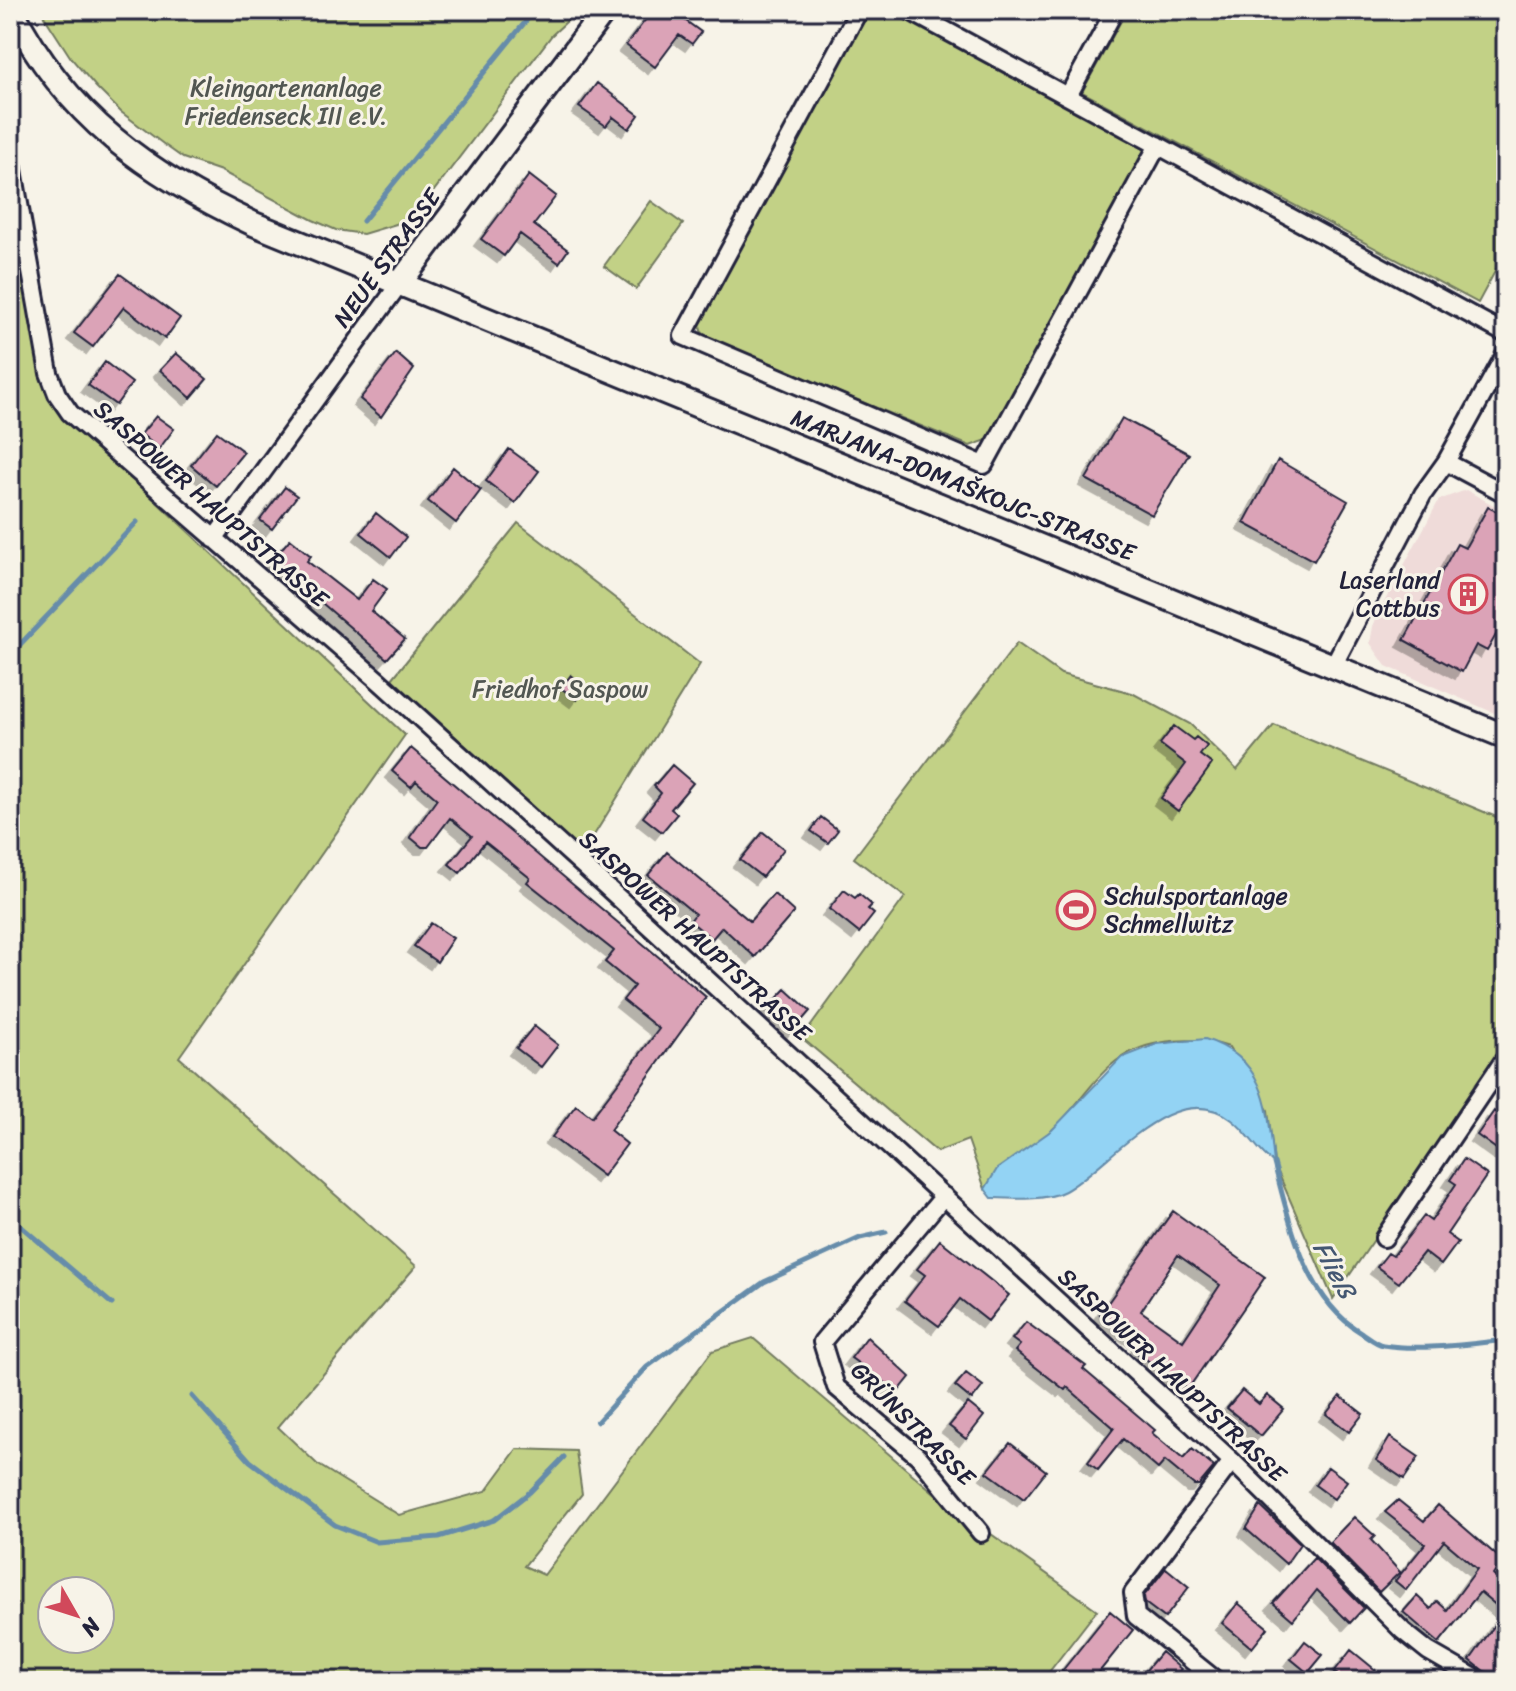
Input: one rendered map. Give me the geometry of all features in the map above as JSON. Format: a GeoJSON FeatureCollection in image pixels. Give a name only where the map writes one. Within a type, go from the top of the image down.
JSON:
{"type":"FeatureCollection","features":[{"type":"Feature","properties":{"kind":"street","name":"MARJANA-DOMAŠKOJC-STRASSE"},"geometry":{"type":"LineString","coordinates":[[12,10],[58,82],[104,133],[141,163],[191,194],[254,224],[1506,737]]}},
{"type":"Feature","properties":{"kind":"street","name":"NEUE STRASSE"},"geometry":{"type":"LineString","coordinates":[[214,539],[400,283],[605,10]]}},
{"type":"Feature","properties":{"kind":"street"},"geometry":{"type":"LineString","coordinates":[[859,10],[683,336],[984,465],[1158,145]]}},
{"type":"Feature","properties":{"kind":"street"},"geometry":{"type":"LineString","coordinates":[[908,10],[1506,334]]}},
{"type":"Feature","properties":{"kind":"street"},"geometry":{"type":"LineString","coordinates":[[1068,96],[1115,10]]}},
{"type":"Feature","properties":{"kind":"street","name":"SASPOWER HAUPTSTRASSE"},"geometry":{"type":"LineString","coordinates":[[10,153],[49,373],[57,394],[70,413],[399,699],[944,1196],[1232,1461],[1403,1631],[1428,1651],[1480,1681]]}},
{"type":"Feature","properties":{"kind":"street"},"geometry":{"type":"LineString","coordinates":[[1334,664],[1423,494],[1446,462],[1506,353]]}},
{"type":"Feature","properties":{"kind":"street"},"geometry":{"type":"LineString","coordinates":[[1446,462],[1506,494]]}},
{"type":"Feature","properties":{"kind":"street"},"geometry":{"type":"LineString","coordinates":[[1384,1238],[1506,1057]]}},
{"type":"Feature","properties":{"kind":"street","name":"GRÜNSTRASSE"},"geometry":{"type":"LineString","coordinates":[[944,1196],[822,1342],[836,1387],[918,1456],[981,1533]]}},
{"type":"Feature","properties":{"kind":"street"},"geometry":{"type":"LineString","coordinates":[[1217,1681],[1136,1616],[1132,1603],[1133,1593],[1232,1461]]}},
{"type":"Feature","properties":{"kind":"shaded area"},"geometry":{"type":"Polygon","coordinates":[[[1466,490],[1506,512],[1506,718],[1386,666],[1370,643],[1374,621],[1439,500],[1466,490]]]}},
{"type":"Feature","properties":{"kind":"green space","name":"Kleingartenanlage Friedenseck III e.V."},"geometry":{"type":"Polygon","coordinates":[[[40,10],[579,10],[552,35],[430,196],[406,221],[363,234],[336,230],[221,171],[183,158],[121,112],[96,87],[71,58],[40,10]]]}},
{"type":"Feature","properties":{"kind":"green space"},"geometry":{"type":"Polygon","coordinates":[[[866,10],[893,10],[1146,150],[990,439],[970,446],[708,339],[701,331],[699,318],[866,10]]]}},
{"type":"Feature","properties":{"kind":"green space"},"geometry":{"type":"Polygon","coordinates":[[[1127,10],[1506,10],[1506,251],[1478,303],[1082,92],[1127,10]]]}},
{"type":"Feature","properties":{"kind":"green space"},"geometry":{"type":"Polygon","coordinates":[[[10,146],[66,417],[405,735],[179,1057],[416,1266],[278,1427],[317,1464],[399,1515],[486,1491],[517,1449],[576,1451],[582,1494],[524,1566],[544,1575],[712,1351],[753,1338],[938,1496],[1097,1610],[1042,1681],[10,1681],[10,146]]]}},
{"type":"Feature","properties":{"kind":"green space"},"geometry":{"type":"Polygon","coordinates":[[[651,201],[683,224],[636,289],[604,266],[651,201]]]}},
{"type":"Feature","properties":{"kind":"green space","name":"Friedhof Saspow"},"geometry":{"type":"Polygon","coordinates":[[[518,523],[700,664],[583,853],[392,679],[518,523]]]}},
{"type":"Feature","properties":{"kind":"green space"},"geometry":{"type":"Polygon","coordinates":[[[1017,643],[1061,674],[1132,693],[1190,724],[1237,770],[1274,725],[1506,821],[1506,1049],[1333,1299],[1274,1163],[1268,1110],[1229,1047],[1203,1041],[1175,1041],[1147,1046],[1122,1057],[1103,1072],[1062,1121],[1000,1170],[985,1189],[968,1140],[937,1152],[802,1038],[905,897],[854,858],[1017,643]]]}},
{"type":"Feature","properties":{"kind":"water"},"geometry":{"type":"Polygon","coordinates":[[[1205,1039],[1241,1059],[1252,1072],[1266,1105],[1274,1163],[1232,1120],[1210,1109],[1188,1109],[1165,1116],[1143,1130],[1082,1179],[1058,1194],[1029,1199],[992,1198],[985,1189],[997,1169],[1052,1130],[1121,1058],[1157,1044],[1205,1039]]]}},
{"type":"Feature","properties":{"kind":"building"},"geometry":{"type":"Polygon","coordinates":[[[653,10],[671,10],[701,32],[692,44],[679,35],[655,67],[626,45],[653,10]]]}},
{"type":"Feature","properties":{"kind":"building"},"geometry":{"type":"Polygon","coordinates":[[[597,83],[639,115],[629,129],[613,117],[606,126],[579,107],[597,83]]]}},
{"type":"Feature","properties":{"kind":"building"},"geometry":{"type":"Polygon","coordinates":[[[529,175],[556,196],[534,225],[568,250],[559,263],[520,234],[504,256],[481,239],[529,175]]]}},
{"type":"Feature","properties":{"kind":"building"},"geometry":{"type":"Polygon","coordinates":[[[120,274],[180,318],[165,339],[124,307],[93,347],[74,333],[120,274]]]}},
{"type":"Feature","properties":{"kind":"building"},"geometry":{"type":"Polygon","coordinates":[[[176,353],[207,379],[191,398],[160,370],[176,353]]]}},
{"type":"Feature","properties":{"kind":"building"},"geometry":{"type":"Polygon","coordinates":[[[396,353],[414,369],[381,417],[360,399],[396,353]]]}},
{"type":"Feature","properties":{"kind":"building"},"geometry":{"type":"Polygon","coordinates":[[[105,362],[132,383],[116,405],[88,385],[105,362]]]}},
{"type":"Feature","properties":{"kind":"building"},"geometry":{"type":"Polygon","coordinates":[[[156,416],[174,429],[159,449],[141,434],[156,416]]]}},
{"type":"Feature","properties":{"kind":"building"},"geometry":{"type":"Polygon","coordinates":[[[1122,418],[1189,454],[1152,515],[1086,479],[1122,418]]]}},
{"type":"Feature","properties":{"kind":"building"},"geometry":{"type":"Polygon","coordinates":[[[217,432],[244,452],[216,486],[191,465],[217,432]]]}},
{"type":"Feature","properties":{"kind":"building"},"geometry":{"type":"Polygon","coordinates":[[[509,449],[539,471],[515,503],[486,481],[509,449]]]}},
{"type":"Feature","properties":{"kind":"building"},"geometry":{"type":"Polygon","coordinates":[[[1278,460],[1348,501],[1314,561],[1244,523],[1278,460]]]}},
{"type":"Feature","properties":{"kind":"building"},"geometry":{"type":"Polygon","coordinates":[[[453,467],[481,490],[456,523],[428,501],[453,467]]]}},
{"type":"Feature","properties":{"kind":"building"},"geometry":{"type":"Polygon","coordinates":[[[285,487],[297,496],[272,529],[260,520],[285,487]]]}},
{"type":"Feature","properties":{"kind":"building","name":"Laserland Cottbus"},"geometry":{"type":"Polygon","coordinates":[[[1488,507],[1506,516],[1506,617],[1487,651],[1476,645],[1462,672],[1404,640],[1457,544],[1465,548],[1488,507]]]}},
{"type":"Feature","properties":{"kind":"building"},"geometry":{"type":"Polygon","coordinates":[[[376,513],[406,537],[391,557],[361,533],[376,513]]]}},
{"type":"Feature","properties":{"kind":"building"},"geometry":{"type":"Polygon","coordinates":[[[290,539],[311,556],[307,561],[357,600],[373,579],[387,589],[371,611],[405,639],[387,659],[272,560],[290,539]]]}},
{"type":"Feature","properties":{"kind":"building"},"geometry":{"type":"Polygon","coordinates":[[[571,675],[587,687],[577,700],[561,688],[571,675]]]}},
{"type":"Feature","properties":{"kind":"building"},"geometry":{"type":"Polygon","coordinates":[[[1174,726],[1207,746],[1200,755],[1212,764],[1178,811],[1161,798],[1186,764],[1160,744],[1174,726]]]}},
{"type":"Feature","properties":{"kind":"building"},"geometry":{"type":"Polygon","coordinates":[[[411,748],[706,997],[610,1130],[627,1144],[603,1176],[552,1137],[576,1105],[592,1117],[659,1029],[623,1000],[634,986],[605,962],[614,951],[527,882],[530,878],[485,842],[460,873],[449,864],[472,836],[450,818],[428,847],[422,847],[410,837],[437,799],[416,781],[411,787],[392,771],[411,748]]]}},
{"type":"Feature","properties":{"kind":"building"},"geometry":{"type":"Polygon","coordinates":[[[672,765],[693,783],[671,809],[677,814],[662,832],[643,817],[661,793],[654,786],[672,765]]]}},
{"type":"Feature","properties":{"kind":"building"},"geometry":{"type":"Polygon","coordinates":[[[821,817],[838,830],[828,843],[811,831],[821,817]]]}},
{"type":"Feature","properties":{"kind":"building"},"geometry":{"type":"Polygon","coordinates":[[[763,832],[784,849],[762,877],[740,860],[763,832]]]}},
{"type":"Feature","properties":{"kind":"building"},"geometry":{"type":"Polygon","coordinates":[[[667,852],[750,921],[774,894],[794,912],[755,957],[722,927],[712,939],[690,921],[695,914],[648,875],[667,852]]]}},
{"type":"Feature","properties":{"kind":"building"},"geometry":{"type":"Polygon","coordinates":[[[844,890],[855,898],[859,894],[872,905],[868,909],[874,914],[859,933],[829,909],[844,890]]]}},
{"type":"Feature","properties":{"kind":"building"},"geometry":{"type":"Polygon","coordinates":[[[431,923],[453,938],[437,962],[414,946],[431,923]]]}},
{"type":"Feature","properties":{"kind":"building"},"geometry":{"type":"Polygon","coordinates":[[[786,989],[810,1011],[792,1032],[767,1009],[786,989]]]}},
{"type":"Feature","properties":{"kind":"building"},"geometry":{"type":"Polygon","coordinates":[[[534,1026],[558,1045],[541,1067],[516,1048],[534,1026]]]}},
{"type":"Feature","properties":{"kind":"building"},"geometry":{"type":"Polygon","coordinates":[[[1494,1111],[1506,1120],[1506,1156],[1477,1135],[1494,1111]]]}},
{"type":"Feature","properties":{"kind":"building"},"geometry":{"type":"Polygon","coordinates":[[[1464,1159],[1487,1175],[1447,1234],[1458,1242],[1441,1265],[1424,1252],[1399,1283],[1377,1267],[1388,1253],[1393,1256],[1424,1216],[1431,1221],[1456,1184],[1450,1180],[1464,1159]]]}},
{"type":"Feature","properties":{"kind":"building"},"geometry":{"type":"Polygon","coordinates":[[[1173,1211],[1265,1277],[1188,1389],[1133,1350],[1139,1342],[1100,1314],[1173,1211]],[[1178,1255],[1141,1311],[1183,1341],[1220,1285],[1178,1255]]]}},
{"type":"Feature","properties":{"kind":"building"},"geometry":{"type":"Polygon","coordinates":[[[940,1240],[1009,1295],[988,1321],[960,1299],[939,1326],[905,1301],[925,1275],[917,1269],[940,1240]]]}},
{"type":"Feature","properties":{"kind":"building"},"geometry":{"type":"Polygon","coordinates":[[[1026,1322],[1086,1366],[1083,1369],[1155,1430],[1152,1433],[1183,1459],[1192,1449],[1214,1467],[1199,1485],[1194,1485],[1165,1461],[1158,1469],[1123,1439],[1098,1470],[1088,1462],[1114,1428],[1067,1387],[1065,1390],[1015,1351],[1020,1345],[1012,1339],[1026,1322]]]}},
{"type":"Feature","properties":{"kind":"building"},"geometry":{"type":"Polygon","coordinates":[[[867,1337],[910,1377],[898,1392],[851,1358],[867,1337]]]}},
{"type":"Feature","properties":{"kind":"building"},"geometry":{"type":"Polygon","coordinates":[[[966,1373],[983,1386],[972,1400],[955,1386],[966,1373]]]}},
{"type":"Feature","properties":{"kind":"building"},"geometry":{"type":"Polygon","coordinates":[[[1242,1390],[1259,1404],[1267,1395],[1284,1409],[1261,1436],[1227,1408],[1242,1390]]]}},
{"type":"Feature","properties":{"kind":"building"},"geometry":{"type":"Polygon","coordinates":[[[1340,1396],[1363,1414],[1349,1432],[1326,1414],[1340,1396]]]}},
{"type":"Feature","properties":{"kind":"building"},"geometry":{"type":"Polygon","coordinates":[[[968,1403],[984,1416],[966,1439],[949,1426],[968,1403]]]}},
{"type":"Feature","properties":{"kind":"building"},"geometry":{"type":"Polygon","coordinates":[[[1390,1437],[1419,1457],[1404,1479],[1376,1460],[1390,1437]]]}},
{"type":"Feature","properties":{"kind":"building"},"geometry":{"type":"Polygon","coordinates":[[[1010,1443],[1046,1471],[1024,1499],[987,1472],[1010,1443]]]}},
{"type":"Feature","properties":{"kind":"building"},"geometry":{"type":"Polygon","coordinates":[[[1328,1467],[1347,1481],[1334,1499],[1315,1485],[1328,1467]]]}},
{"type":"Feature","properties":{"kind":"building"},"geometry":{"type":"Polygon","coordinates":[[[1398,1500],[1424,1521],[1438,1505],[1503,1561],[1493,1575],[1506,1586],[1506,1679],[1484,1671],[1470,1660],[1504,1612],[1480,1592],[1439,1643],[1403,1612],[1417,1596],[1431,1609],[1437,1601],[1447,1610],[1477,1569],[1444,1541],[1406,1590],[1395,1581],[1425,1544],[1385,1512],[1398,1500]]]}},
{"type":"Feature","properties":{"kind":"building"},"geometry":{"type":"Polygon","coordinates":[[[1260,1506],[1300,1544],[1286,1564],[1246,1529],[1260,1506]]]}},
{"type":"Feature","properties":{"kind":"building"},"geometry":{"type":"Polygon","coordinates":[[[1354,1517],[1375,1536],[1371,1540],[1400,1572],[1379,1592],[1330,1542],[1354,1517]]]}},
{"type":"Feature","properties":{"kind":"building"},"geometry":{"type":"Polygon","coordinates":[[[1314,1558],[1364,1608],[1350,1623],[1317,1590],[1293,1620],[1273,1603],[1314,1558]]]}},
{"type":"Feature","properties":{"kind":"building"},"geometry":{"type":"Polygon","coordinates":[[[1166,1568],[1189,1587],[1165,1618],[1145,1603],[1144,1596],[1166,1568]]]}},
{"type":"Feature","properties":{"kind":"building"},"geometry":{"type":"Polygon","coordinates":[[[1238,1603],[1268,1628],[1252,1648],[1222,1623],[1238,1603]]]}},
{"type":"Feature","properties":{"kind":"building"},"geometry":{"type":"Polygon","coordinates":[[[1110,1611],[1133,1630],[1092,1681],[1075,1681],[1062,1671],[1110,1611]]]}},
{"type":"Feature","properties":{"kind":"building"},"geometry":{"type":"Polygon","coordinates":[[[1305,1641],[1323,1655],[1308,1673],[1291,1659],[1305,1641]]]}},
{"type":"Feature","properties":{"kind":"building"},"geometry":{"type":"Polygon","coordinates":[[[1351,1650],[1389,1681],[1346,1681],[1334,1672],[1351,1650]]]}},
{"type":"Feature","properties":{"kind":"building"},"geometry":{"type":"Polygon","coordinates":[[[1161,1652],[1181,1669],[1171,1681],[1137,1681],[1161,1652]]]}},
{"type":"Feature","properties":{"kind":"waterway"},"geometry":{"type":"LineString","coordinates":[[363,221],[535,10]]}},
{"type":"Feature","properties":{"kind":"waterway"},"geometry":{"type":"LineString","coordinates":[[10,655],[137,522]]}},
{"type":"Feature","properties":{"kind":"waterway","name":"Fließ"},"geometry":{"type":"LineString","coordinates":[[1274,1163],[1303,1258],[1326,1301],[1343,1318],[1372,1340],[1397,1347],[1506,1340]]}},
{"type":"Feature","properties":{"kind":"waterway"},"geometry":{"type":"LineString","coordinates":[[10,1217],[112,1304]]}},
{"type":"Feature","properties":{"kind":"waterway"},"geometry":{"type":"LineString","coordinates":[[597,1422],[647,1367],[764,1282],[860,1238],[886,1232]]}},
{"type":"Feature","properties":{"kind":"waterway"},"geometry":{"type":"LineString","coordinates":[[192,1396],[250,1461],[335,1525],[377,1542],[439,1537],[494,1520],[530,1492],[564,1457]]}},
{"type":"Feature","properties":{"kind":"place","name":"Laserland Cottbus"},"geometry":{"type":"Point","coordinates":[1468,594]}},
{"type":"Feature","properties":{"kind":"place","name":"Schulsportanlage Schmellwitz"},"geometry":{"type":"Point","coordinates":[1076,910]}}]}
